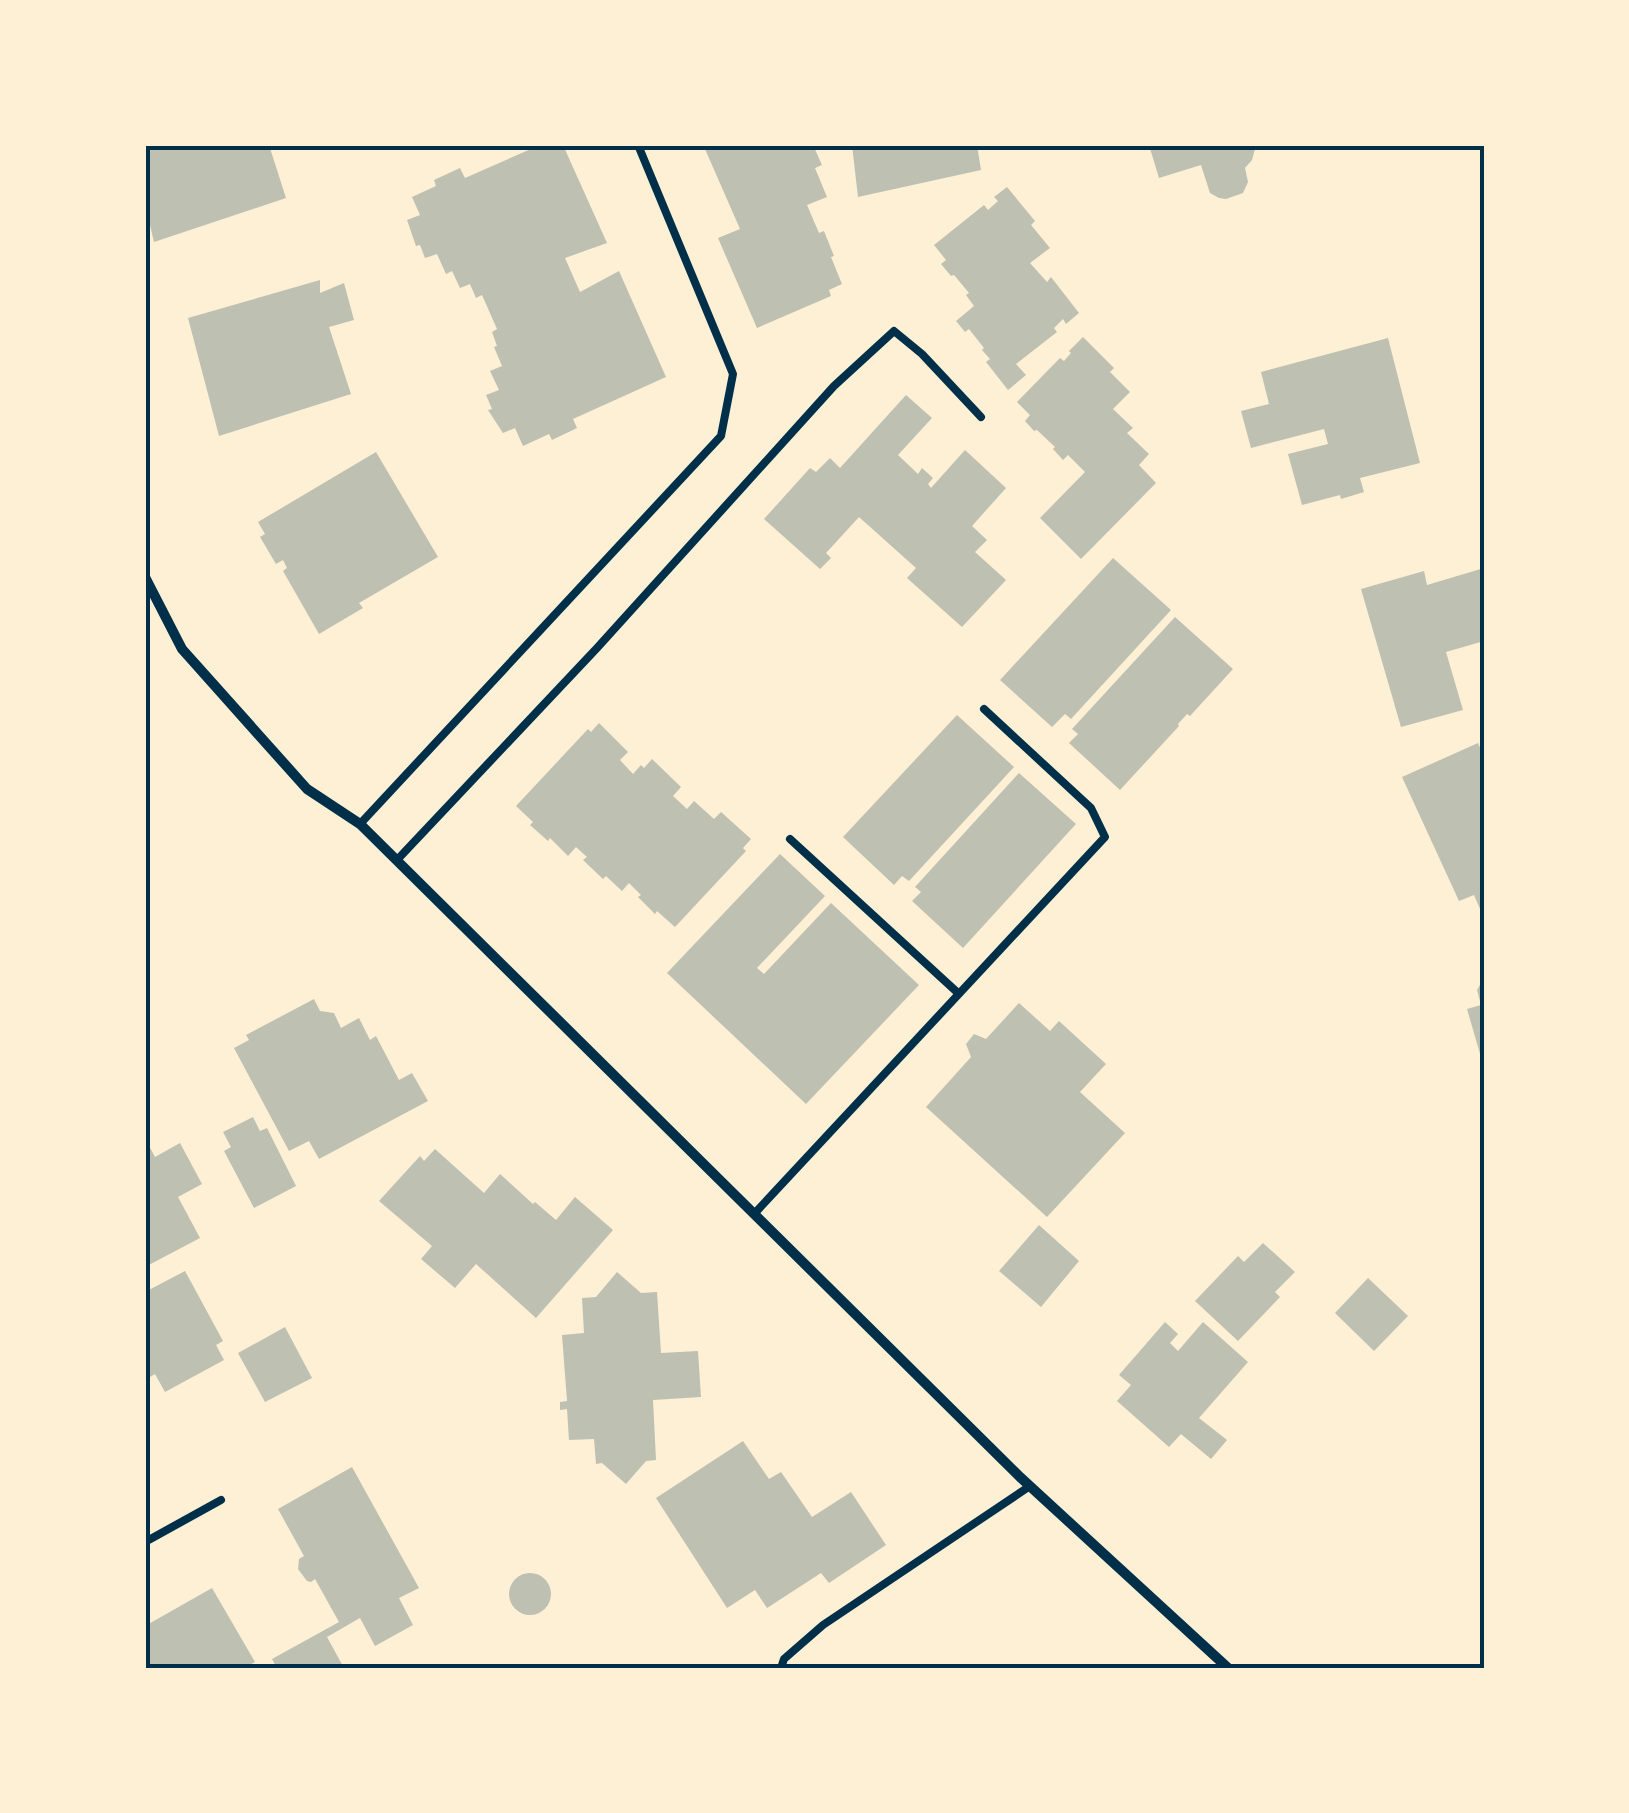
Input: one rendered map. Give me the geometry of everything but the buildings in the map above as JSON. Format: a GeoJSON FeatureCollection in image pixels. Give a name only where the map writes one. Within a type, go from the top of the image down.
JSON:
{"type":"FeatureCollection","features":[{"type":"Feature","properties":{"kind":"street"},"geometry":{"type":"LineString","coordinates":[[145,577],[182,649],[308,789],[360,824],[1030,1486],[1228,1668]]}},
{"type":"Feature","properties":{"kind":"lane"},"geometry":{"type":"LineString","coordinates":[[360,824],[720,436],[734,374],[638,145]]}},
{"type":"Feature","properties":{"kind":"lane"},"geometry":{"type":"LineString","coordinates":[[397,860],[597,648],[834,386],[894,330],[981,417]]}},
{"type":"Feature","properties":{"kind":"lane"},"geometry":{"type":"LineString","coordinates":[[754,1214],[1105,836],[1091,808],[984,709]]}},
{"type":"Feature","properties":{"kind":"lane"},"geometry":{"type":"LineString","coordinates":[[790,839],[958,994]]}},
{"type":"Feature","properties":{"kind":"lane"},"geometry":{"type":"LineString","coordinates":[[781,1668],[784,1659],[823,1625],[1030,1486]]}},
{"type":"Feature","properties":{"kind":"lane"},"geometry":{"type":"LineString","coordinates":[[145,1542],[221,1500]]}}]}
